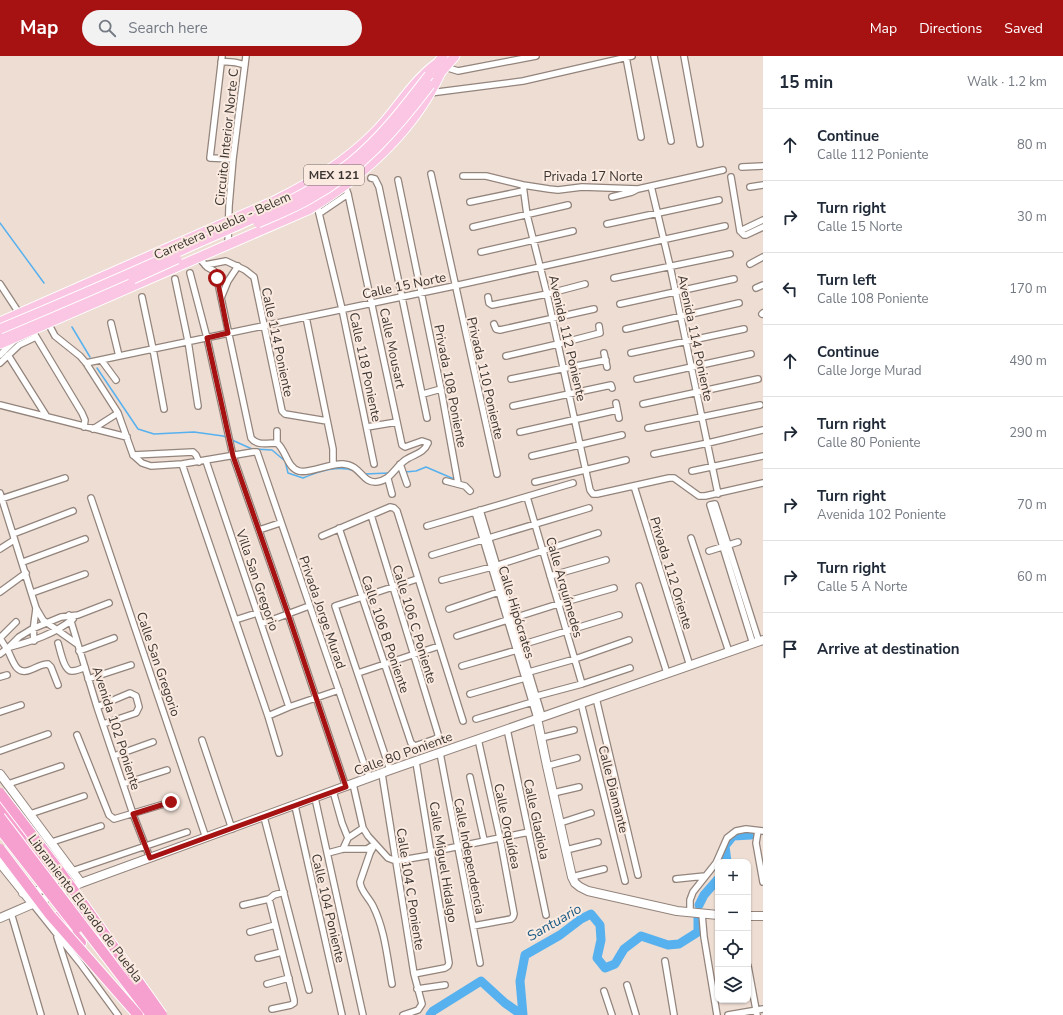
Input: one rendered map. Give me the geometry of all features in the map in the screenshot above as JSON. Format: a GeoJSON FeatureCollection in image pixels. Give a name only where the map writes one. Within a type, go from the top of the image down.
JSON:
{"type":"FeatureCollection","features":[{"type":"Feature","properties":{"kind":"highway"},"geometry":{"type":"LineString","coordinates":[[0,793],[59,870],[162,1015]]}},
{"type":"Feature","properties":{"kind":"highway"},"geometry":{"type":"LineString","coordinates":[[0,807],[158,1015]]}},
{"type":"Feature","properties":{"kind":"highway","name":"Libramiento Elevado de Puebla"},"geometry":{"type":"LineString","coordinates":[[0,817],[152,1015]]}},
{"type":"Feature","properties":{"kind":"highway","name":"Libramiento Elevado de Puebla"},"geometry":{"type":"LineString","coordinates":[[0,829],[144,1015]]}},
{"type":"Feature","properties":{"kind":"highway"},"geometry":{"type":"LineString","coordinates":[[0,842],[30,882],[138,1015]]}},
{"type":"Feature","properties":{"kind":"highway"},"geometry":{"type":"LineString","coordinates":[[0,849],[50,915],[138,1015]]}},
{"type":"Feature","properties":{"kind":"main road","name":"Carretera Puebla - Belem"},"geometry":{"type":"LineString","coordinates":[[0,337],[312,198],[341,179],[371,153],[401,121],[430,89],[441,69],[442,56]]}},
{"type":"Feature","properties":{"kind":"main road","name":"Carretera Puebla - Belem"},"geometry":{"type":"LineString","coordinates":[[0,329],[236,226],[287,203],[315,187],[340,170],[366,149],[398,115],[429,75],[441,69],[455,56]]}},
{"type":"Feature","properties":{"kind":"main road"},"geometry":{"type":"LineString","coordinates":[[0,322],[300,188],[348,156],[377,130],[423,75],[441,69]]}},
{"type":"Feature","properties":{"kind":"main road"},"geometry":{"type":"LineString","coordinates":[[0,344],[20,336],[34,334],[48,323],[258,232],[319,209],[346,190],[402,132],[430,89]]}},
{"type":"Feature","properties":{"kind":"main road"},"geometry":{"type":"LineString","coordinates":[[251,211],[250,222],[258,232]]}},
{"type":"Feature","properties":{"kind":"main road"},"geometry":{"type":"LineString","coordinates":[[203,232],[209,244],[209,254]]}},
{"type":"Feature","properties":{"kind":"street"},"geometry":{"type":"LineString","coordinates":[[222,56],[210,158],[233,159]]}},
{"type":"Feature","properties":{"kind":"street","name":"Circuito Interior Norte C"},"geometry":{"type":"LineString","coordinates":[[228,245],[228,220],[233,159],[246,56]]}},
{"type":"Feature","properties":{"kind":"street"},"geometry":{"type":"LineString","coordinates":[[441,69],[458,71],[536,56]]}},
{"type":"Feature","properties":{"kind":"street"},"geometry":{"type":"LineString","coordinates":[[430,89],[522,81],[629,56],[641,137]]}},
{"type":"Feature","properties":{"kind":"street"},"geometry":{"type":"LineString","coordinates":[[654,56],[671,142]]}},
{"type":"Feature","properties":{"kind":"street"},"geometry":{"type":"LineString","coordinates":[[684,56],[700,144]]}},
{"type":"Feature","properties":{"kind":"street"},"geometry":{"type":"LineString","coordinates":[[221,62],[229,61],[245,65]]}},
{"type":"Feature","properties":{"kind":"street"},"geometry":{"type":"LineString","coordinates":[[742,167],[763,166]]}},
{"type":"Feature","properties":{"kind":"street","name":"Privada 17 Norte"},"geometry":{"type":"LineString","coordinates":[[463,176],[486,176],[523,188],[558,190],[582,186],[638,189],[723,170]]}},
{"type":"Feature","properties":{"kind":"street","name":"Privada 110 Poniente"},"geometry":{"type":"LineString","coordinates":[[431,174],[454,286],[497,474]]}},
{"type":"Feature","properties":{"kind":"street"},"geometry":{"type":"LineString","coordinates":[[731,177],[742,233]]}},
{"type":"Feature","properties":{"kind":"street"},"geometry":{"type":"LineString","coordinates":[[371,178],[378,182],[427,418]]}},
{"type":"Feature","properties":{"kind":"street","name":"Privada 108 Poniente"},"geometry":{"type":"LineString","coordinates":[[398,180],[422,293],[458,483]]}},
{"type":"Feature","properties":{"kind":"street"},"geometry":{"type":"LineString","coordinates":[[750,187],[763,185]]}},
{"type":"Feature","properties":{"kind":"street","name":"Avenida 114 Poniente"},"geometry":{"type":"LineString","coordinates":[[651,186],[670,266],[718,494]]}},
{"type":"Feature","properties":{"kind":"street"},"geometry":{"type":"LineString","coordinates":[[470,202],[523,188]]}},
{"type":"Feature","properties":{"kind":"street","name":"Avenida 112 Poniente"},"geometry":{"type":"LineString","coordinates":[[523,188],[527,215],[553,319],[580,445],[587,470],[590,490],[593,494],[634,486]]}},
{"type":"Feature","properties":{"kind":"street"},"geometry":{"type":"LineString","coordinates":[[612,197],[638,189]]}},
{"type":"Feature","properties":{"kind":"street","name":"Calle Mousart"},"geometry":{"type":"LineString","coordinates":[[346,190],[402,445],[405,447],[422,441],[428,443],[421,453],[400,464]]}},
{"type":"Feature","properties":{"kind":"street"},"geometry":{"type":"LineString","coordinates":[[607,224],[719,200]]}},
{"type":"Feature","properties":{"kind":"street"},"geometry":{"type":"LineString","coordinates":[[473,227],[568,205]]}},
{"type":"Feature","properties":{"kind":"street","name":"Calle 118 Poniente"},"geometry":{"type":"LineString","coordinates":[[319,209],[342,309],[374,464]]}},
{"type":"Feature","properties":{"kind":"street"},"geometry":{"type":"LineString","coordinates":[[742,233],[763,220]]}},
{"type":"Feature","properties":{"kind":"street","name":"Calle 15 Norte"},"geometry":{"type":"LineString","coordinates":[[86,363],[102,361],[264,325],[372,304],[725,226]]}},
{"type":"Feature","properties":{"kind":"street"},"geometry":{"type":"LineString","coordinates":[[742,233],[763,227]]}},
{"type":"Feature","properties":{"kind":"street"},"geometry":{"type":"LineString","coordinates":[[481,252],[573,231]]}},
{"type":"Feature","properties":{"kind":"street"},"geometry":{"type":"LineString","coordinates":[[614,278],[730,254]]}},
{"type":"Feature","properties":{"kind":"street"},"geometry":{"type":"LineString","coordinates":[[199,258],[205,265],[214,271],[251,438],[258,444],[276,443]]}},
{"type":"Feature","properties":{"kind":"street"},"geometry":{"type":"LineString","coordinates":[[750,264],[763,258]]}},
{"type":"Feature","properties":{"kind":"street"},"geometry":{"type":"LineString","coordinates":[[205,265],[226,261],[238,266],[228,280],[221,298]]}},
{"type":"Feature","properties":{"kind":"street","name":"Calle 114 Poniente"},"geometry":{"type":"LineString","coordinates":[[238,266],[254,277],[283,413],[327,421]]}},
{"type":"Feature","properties":{"kind":"street"},"geometry":{"type":"LineString","coordinates":[[190,273],[207,338],[233,456],[316,698],[349,785],[363,828],[368,836],[388,858],[396,861],[431,854],[484,840],[529,832]]}},
{"type":"Feature","properties":{"kind":"street"},"geometry":{"type":"LineString","coordinates":[[175,279],[188,342],[198,406]]}},
{"type":"Feature","properties":{"kind":"street"},"geometry":{"type":"LineString","coordinates":[[620,304],[734,279]]}},
{"type":"Feature","properties":{"kind":"street"},"geometry":{"type":"LineString","coordinates":[[0,284],[19,313]]}},
{"type":"Feature","properties":{"kind":"street"},"geometry":{"type":"LineString","coordinates":[[488,297],[490,305],[547,294],[585,284]]}},
{"type":"Feature","properties":{"kind":"street"},"geometry":{"type":"LineString","coordinates":[[756,288],[763,285]]}},
{"type":"Feature","properties":{"kind":"street"},"geometry":{"type":"LineString","coordinates":[[142,297],[164,409]]}},
{"type":"Feature","properties":{"kind":"street"},"geometry":{"type":"LineString","coordinates":[[626,329],[739,303]]}},
{"type":"Feature","properties":{"kind":"street"},"geometry":{"type":"LineString","coordinates":[[494,324],[497,330],[594,309]]}},
{"type":"Feature","properties":{"kind":"street"},"geometry":{"type":"LineString","coordinates":[[306,317],[333,449],[332,465]]}},
{"type":"Feature","properties":{"kind":"street"},"geometry":{"type":"LineString","coordinates":[[48,323],[55,336],[80,356],[86,363],[118,413],[133,455],[142,463],[151,466],[182,464],[233,456]]}},
{"type":"Feature","properties":{"kind":"street"},"geometry":{"type":"LineString","coordinates":[[111,323],[119,356]]}},
{"type":"Feature","properties":{"kind":"street"},"geometry":{"type":"LineString","coordinates":[[506,356],[600,333],[599,326]]}},
{"type":"Feature","properties":{"kind":"street"},"geometry":{"type":"LineString","coordinates":[[631,353],[744,329]]}},
{"type":"Feature","properties":{"kind":"street"},"geometry":{"type":"LineString","coordinates":[[0,362],[34,334],[82,413],[85,420],[84,427]]}},
{"type":"Feature","properties":{"kind":"street"},"geometry":{"type":"LineString","coordinates":[[0,355],[20,336]]}},
{"type":"Feature","properties":{"kind":"street"},"geometry":{"type":"LineString","coordinates":[[604,353],[607,367]]}},
{"type":"Feature","properties":{"kind":"street"},"geometry":{"type":"LineString","coordinates":[[637,379],[751,354]]}},
{"type":"Feature","properties":{"kind":"street"},"geometry":{"type":"LineString","coordinates":[[8,355],[47,417]]}},
{"type":"Feature","properties":{"kind":"street"},"geometry":{"type":"LineString","coordinates":[[511,379],[606,360]]}},
{"type":"Feature","properties":{"kind":"street"},"geometry":{"type":"LineString","coordinates":[[102,361],[116,380]]}},
{"type":"Feature","properties":{"kind":"street"},"geometry":{"type":"LineString","coordinates":[[643,404],[758,379]]}},
{"type":"Feature","properties":{"kind":"street"},"geometry":{"type":"LineString","coordinates":[[513,406],[569,394],[612,387]]}},
{"type":"Feature","properties":{"kind":"street"},"geometry":{"type":"LineString","coordinates":[[422,394],[441,390]]}},
{"type":"Feature","properties":{"kind":"street"},"geometry":{"type":"LineString","coordinates":[[616,403],[619,418]]}},
{"type":"Feature","properties":{"kind":"street"},"geometry":{"type":"LineString","coordinates":[[0,405],[127,437]]}},
{"type":"Feature","properties":{"kind":"street"},"geometry":{"type":"LineString","coordinates":[[648,428],[760,405]]}},
{"type":"Feature","properties":{"kind":"street"},"geometry":{"type":"LineString","coordinates":[[520,432],[618,410]]}},
{"type":"Feature","properties":{"kind":"street"},"geometry":{"type":"LineString","coordinates":[[93,429],[118,413]]}},
{"type":"Feature","properties":{"kind":"street"},"geometry":{"type":"LineString","coordinates":[[367,427],[397,422]]}},
{"type":"Feature","properties":{"kind":"street"},"geometry":{"type":"LineString","coordinates":[[654,454],[763,430]]}},
{"type":"Feature","properties":{"kind":"street"},"geometry":{"type":"LineString","coordinates":[[277,431],[276,443],[294,468],[299,471],[307,472],[332,465],[344,464],[359,470],[366,479],[376,482],[388,479],[400,464]]}},
{"type":"Feature","properties":{"kind":"street"},"geometry":{"type":"LineString","coordinates":[[532,456],[622,435]]}},
{"type":"Feature","properties":{"kind":"street"},"geometry":{"type":"LineString","coordinates":[[133,455],[193,452],[196,455],[198,462]]}},
{"type":"Feature","properties":{"kind":"street","name":"Privada Jorge Murad"},"geometry":{"type":"LineString","coordinates":[[233,456],[257,452],[280,523],[370,778]]}},
{"type":"Feature","properties":{"kind":"street"},"geometry":{"type":"LineString","coordinates":[[692,471],[763,456]]}},
{"type":"Feature","properties":{"kind":"street"},"geometry":{"type":"LineString","coordinates":[[535,482],[626,460]]}},
{"type":"Feature","properties":{"kind":"street","name":"Villa San Gregorio"},"geometry":{"type":"LineString","coordinates":[[206,461],[289,707]]}},
{"type":"Feature","properties":{"kind":"street"},"geometry":{"type":"LineString","coordinates":[[182,464],[268,716],[279,753]]}},
{"type":"Feature","properties":{"kind":"street"},"geometry":{"type":"LineString","coordinates":[[400,464],[407,484]]}},
{"type":"Feature","properties":{"kind":"street"},"geometry":{"type":"LineString","coordinates":[[65,478],[1,501],[23,562],[36,608],[41,618],[77,644]]}},
{"type":"Feature","properties":{"kind":"street"},"geometry":{"type":"LineString","coordinates":[[634,486],[674,478],[699,496],[705,496],[763,483]]}},
{"type":"Feature","properties":{"kind":"street"},"geometry":{"type":"LineString","coordinates":[[388,479],[392,494]]}},
{"type":"Feature","properties":{"kind":"street"},"geometry":{"type":"LineString","coordinates":[[446,481],[458,483],[465,486],[470,491]]}},
{"type":"Feature","properties":{"kind":"street"},"geometry":{"type":"LineString","coordinates":[[427,526],[573,483]]}},
{"type":"Feature","properties":{"kind":"street","name":"Privada 112 Oriente"},"geometry":{"type":"LineString","coordinates":[[634,486],[690,666]]}},
{"type":"Feature","properties":{"kind":"street","name":"Calle Arquímedes"},"geometry":{"type":"LineString","coordinates":[[527,497],[582,684]]}},
{"type":"Feature","properties":{"kind":"street","name":"Calle San Gregorio"},"geometry":{"type":"LineString","coordinates":[[91,498],[206,838]]}},
{"type":"Feature","properties":{"kind":"street"},"geometry":{"type":"LineString","coordinates":[[725,546],[715,504],[710,505],[742,600],[758,642]]}},
{"type":"Feature","properties":{"kind":"street"},"geometry":{"type":"LineString","coordinates":[[322,536],[390,507],[397,511],[417,579],[463,721]]}},
{"type":"Feature","properties":{"kind":"street"},"geometry":{"type":"LineString","coordinates":[[432,555],[589,508]]}},
{"type":"Feature","properties":{"kind":"street"},"geometry":{"type":"LineString","coordinates":[[0,549],[13,537],[73,511]]}},
{"type":"Feature","properties":{"kind":"street","name":"Calle Hipócrates"},"geometry":{"type":"LineString","coordinates":[[478,511],[520,654],[525,678],[536,699]]}},
{"type":"Feature","properties":{"kind":"street","name":"Calle 106 C Poniente"},"geometry":{"type":"LineString","coordinates":[[371,515],[438,734],[436,739],[415,746]]}},
{"type":"Feature","properties":{"kind":"street"},"geometry":{"type":"LineString","coordinates":[[259,530],[280,523]]}},
{"type":"Feature","properties":{"kind":"street","name":"Calle 106 B Poniente"},"geometry":{"type":"LineString","coordinates":[[339,528],[384,664],[412,743],[415,746]]}},
{"type":"Feature","properties":{"kind":"street"},"geometry":{"type":"LineString","coordinates":[[442,580],[544,551],[598,533]]}},
{"type":"Feature","properties":{"kind":"street"},"geometry":{"type":"LineString","coordinates":[[691,538],[729,652]]}},
{"type":"Feature","properties":{"kind":"street"},"geometry":{"type":"LineString","coordinates":[[23,562],[85,539]]}},
{"type":"Feature","properties":{"kind":"street"},"geometry":{"type":"LineString","coordinates":[[709,551],[738,542]]}},
{"type":"Feature","properties":{"kind":"street"},"geometry":{"type":"LineString","coordinates":[[550,576],[606,560]]}},
{"type":"Feature","properties":{"kind":"street","name":"Calle Hipócrates"},"geometry":{"type":"LineString","coordinates":[[494,566],[499,592],[521,645],[520,654],[529,672],[540,717]]}},
{"type":"Feature","properties":{"kind":"street"},"geometry":{"type":"LineString","coordinates":[[0,592],[26,573]]}},
{"type":"Feature","properties":{"kind":"street"},"geometry":{"type":"LineString","coordinates":[[32,593],[85,574]]}},
{"type":"Feature","properties":{"kind":"street"},"geometry":{"type":"LineString","coordinates":[[390,770],[335,606],[417,579]]}},
{"type":"Feature","properties":{"kind":"street"},"geometry":{"type":"LineString","coordinates":[[639,586],[667,673]]}},
{"type":"Feature","properties":{"kind":"street"},"geometry":{"type":"LineString","coordinates":[[457,636],[614,588]]}},
{"type":"Feature","properties":{"kind":"street"},"geometry":{"type":"LineString","coordinates":[[449,609],[499,592]]}},
{"type":"Feature","properties":{"kind":"street"},"geometry":{"type":"LineString","coordinates":[[4,650],[34,641],[58,630],[70,618],[109,603]]}},
{"type":"Feature","properties":{"kind":"street"},"geometry":{"type":"LineString","coordinates":[[261,624],[309,606]]}},
{"type":"Feature","properties":{"kind":"street"},"geometry":{"type":"LineString","coordinates":[[34,641],[32,629],[36,608]]}},
{"type":"Feature","properties":{"kind":"street"},"geometry":{"type":"LineString","coordinates":[[235,620],[257,612]]}},
{"type":"Feature","properties":{"kind":"street"},"geometry":{"type":"LineString","coordinates":[[521,645],[619,615]]}},
{"type":"Feature","properties":{"kind":"street"},"geometry":{"type":"LineString","coordinates":[[4,650],[19,637],[32,629],[61,617],[70,618]]}},
{"type":"Feature","properties":{"kind":"street","name":"Avenida 102 Poniente"},"geometry":{"type":"LineString","coordinates":[[70,618],[88,679],[133,814],[150,858]]}},
{"type":"Feature","properties":{"kind":"street"},"geometry":{"type":"LineString","coordinates":[[16,622],[1,637],[4,650],[14,666],[20,671],[24,672],[40,665],[48,664],[51,667],[58,685]]}},
{"type":"Feature","properties":{"kind":"street"},"geometry":{"type":"LineString","coordinates":[[79,651],[114,638]]}},
{"type":"Feature","properties":{"kind":"street"},"geometry":{"type":"LineString","coordinates":[[529,672],[575,659],[629,640]]}},
{"type":"Feature","properties":{"kind":"street","name":"Calle 80 Poniente"},"geometry":{"type":"LineString","coordinates":[[0,918],[81,883],[390,770],[758,642]]}},
{"type":"Feature","properties":{"kind":"street"},"geometry":{"type":"LineString","coordinates":[[58,643],[65,667],[68,670],[71,671],[85,668]]}},
{"type":"Feature","properties":{"kind":"street"},"geometry":{"type":"LineString","coordinates":[[358,673],[439,646]]}},
{"type":"Feature","properties":{"kind":"street"},"geometry":{"type":"LineString","coordinates":[[462,666],[520,654]]}},
{"type":"Feature","properties":{"kind":"street"},"geometry":{"type":"LineString","coordinates":[[88,679],[131,665]]}},
{"type":"Feature","properties":{"kind":"street"},"geometry":{"type":"LineString","coordinates":[[476,719],[630,668]]}},
{"type":"Feature","properties":{"kind":"street"},"geometry":{"type":"LineString","coordinates":[[0,677],[7,676]]}},
{"type":"Feature","properties":{"kind":"street"},"geometry":{"type":"LineString","coordinates":[[470,694],[525,678]]}},
{"type":"Feature","properties":{"kind":"street"},"geometry":{"type":"LineString","coordinates":[[268,716],[338,690]]}},
{"type":"Feature","properties":{"kind":"street"},"geometry":{"type":"LineString","coordinates":[[98,707],[130,693],[136,696],[139,707],[136,713],[103,724]]}},
{"type":"Feature","properties":{"kind":"street"},"geometry":{"type":"LineString","coordinates":[[596,698],[638,875]]}},
{"type":"Feature","properties":{"kind":"street","name":"Calle Diamante"},"geometry":{"type":"LineString","coordinates":[[581,703],[625,881]]}},
{"type":"Feature","properties":{"kind":"street"},"geometry":{"type":"LineString","coordinates":[[0,712],[21,705]]}},
{"type":"Feature","properties":{"kind":"street"},"geometry":{"type":"LineString","coordinates":[[540,717],[541,738],[572,877],[575,883],[588,891],[677,911],[715,915]]}},
{"type":"Feature","properties":{"kind":"street","name":"Calle Gladiola"},"geometry":{"type":"LineString","coordinates":[[507,729],[546,914]]}},
{"type":"Feature","properties":{"kind":"street"},"geometry":{"type":"LineString","coordinates":[[541,738],[574,730]]}},
{"type":"Feature","properties":{"kind":"street"},"geometry":{"type":"LineString","coordinates":[[0,750],[48,734]]}},
{"type":"Feature","properties":{"kind":"street"},"geometry":{"type":"LineString","coordinates":[[77,735],[110,815],[114,819],[171,802]]}},
{"type":"Feature","properties":{"kind":"street","name":"Calle Orquídea"},"geometry":{"type":"LineString","coordinates":[[473,926],[510,919],[514,914],[500,838],[478,739]]}},
{"type":"Feature","properties":{"kind":"street"},"geometry":{"type":"LineString","coordinates":[[202,740],[232,829]]}},
{"type":"Feature","properties":{"kind":"street"},"geometry":{"type":"LineString","coordinates":[[114,756],[153,742]]}},
{"type":"Feature","properties":{"kind":"street","name":"Calle Independencia"},"geometry":{"type":"LineString","coordinates":[[440,753],[480,963]]}},
{"type":"Feature","properties":{"kind":"street"},"geometry":{"type":"LineString","coordinates":[[547,766],[577,758]]}},
{"type":"Feature","properties":{"kind":"street","name":"Calle Miguel Hidalgo"},"geometry":{"type":"LineString","coordinates":[[414,974],[445,968],[449,963],[416,762]]}},
{"type":"Feature","properties":{"kind":"street"},"geometry":{"type":"LineString","coordinates":[[8,784],[61,766]]}},
{"type":"Feature","properties":{"kind":"street"},"geometry":{"type":"LineString","coordinates":[[123,784],[167,770]]}},
{"type":"Feature","properties":{"kind":"street"},"geometry":{"type":"LineString","coordinates":[[0,774],[81,883]]}},
{"type":"Feature","properties":{"kind":"street","name":"Calle 104 C Poniente"},"geometry":{"type":"LineString","coordinates":[[382,774],[414,974],[422,1004],[418,1010],[403,1015]]}},
{"type":"Feature","properties":{"kind":"street"},"geometry":{"type":"LineString","coordinates":[[470,777],[484,840]]}},
{"type":"Feature","properties":{"kind":"street"},"geometry":{"type":"LineString","coordinates":[[553,793],[579,786]]}},
{"type":"Feature","properties":{"kind":"street"},"geometry":{"type":"LineString","coordinates":[[333,791],[348,838]]}},
{"type":"Feature","properties":{"kind":"street"},"geometry":{"type":"LineString","coordinates":[[30,814],[84,796]]}},
{"type":"Feature","properties":{"kind":"street"},"geometry":{"type":"LineString","coordinates":[[315,798],[363,1015]]}},
{"type":"Feature","properties":{"kind":"street","name":"Calle 104 Poniente"},"geometry":{"type":"LineString","coordinates":[[295,806],[342,1015]]}},
{"type":"Feature","properties":{"kind":"street"},"geometry":{"type":"LineString","coordinates":[[560,823],[591,813]]}},
{"type":"Feature","properties":{"kind":"street"},"geometry":{"type":"LineString","coordinates":[[264,817],[309,990]]}},
{"type":"Feature","properties":{"kind":"street"},"geometry":{"type":"LineString","coordinates":[[52,842],[100,826]]}},
{"type":"Feature","properties":{"kind":"street"},"geometry":{"type":"LineString","coordinates":[[343,849],[348,838],[363,828]]}},
{"type":"Feature","properties":{"kind":"street"},"geometry":{"type":"LineString","coordinates":[[690,913],[690,900],[693,892],[716,863],[727,838],[736,831],[746,829],[760,831],[756,843],[762,866],[763,882]]}},
{"type":"Feature","properties":{"kind":"street"},"geometry":{"type":"LineString","coordinates":[[72,871],[187,832]]}},
{"type":"Feature","properties":{"kind":"street"},"geometry":{"type":"LineString","coordinates":[[756,843],[763,841]]}},
{"type":"Feature","properties":{"kind":"street"},"geometry":{"type":"LineString","coordinates":[[566,850],[598,842]]}},
{"type":"Feature","properties":{"kind":"street"},"geometry":{"type":"LineString","coordinates":[[328,853],[343,849],[367,849],[375,844]]}},
{"type":"Feature","properties":{"kind":"street"},"geometry":{"type":"LineString","coordinates":[[375,844],[360,882],[360,886],[370,900],[381,925],[392,984]]}},
{"type":"Feature","properties":{"kind":"street"},"geometry":{"type":"LineString","coordinates":[[0,863],[80,963],[118,1015]]}},
{"type":"Feature","properties":{"kind":"street"},"geometry":{"type":"LineString","coordinates":[[24,893],[37,892],[48,887],[61,874],[66,863]]}},
{"type":"Feature","properties":{"kind":"street"},"geometry":{"type":"LineString","coordinates":[[572,877],[604,869]]}},
{"type":"Feature","properties":{"kind":"street"},"geometry":{"type":"LineString","coordinates":[[676,879],[705,876]]}},
{"type":"Feature","properties":{"kind":"street"},"geometry":{"type":"LineString","coordinates":[[243,905],[269,899],[274,895],[284,892]]}},
{"type":"Feature","properties":{"kind":"street"},"geometry":{"type":"LineString","coordinates":[[269,899],[294,1003],[272,1010]]}},
{"type":"Feature","properties":{"kind":"street"},"geometry":{"type":"LineString","coordinates":[[11,913],[41,1015]]}},
{"type":"Feature","properties":{"kind":"street"},"geometry":{"type":"LineString","coordinates":[[702,914],[704,937],[717,1015]]}},
{"type":"Feature","properties":{"kind":"street"},"geometry":{"type":"LineString","coordinates":[[751,916],[763,916]]}},
{"type":"Feature","properties":{"kind":"street"},"geometry":{"type":"LineString","coordinates":[[250,932],[275,925]]}},
{"type":"Feature","properties":{"kind":"street"},"geometry":{"type":"LineString","coordinates":[[56,934],[82,1015]]}},
{"type":"Feature","properties":{"kind":"street"},"geometry":{"type":"LineString","coordinates":[[258,958],[282,952]]}},
{"type":"Feature","properties":{"kind":"street"},"geometry":{"type":"LineString","coordinates":[[665,961],[674,1015]]}},
{"type":"Feature","properties":{"kind":"street"},"geometry":{"type":"LineString","coordinates":[[748,967],[757,1012]]}},
{"type":"Feature","properties":{"kind":"street"},"geometry":{"type":"LineString","coordinates":[[267,984],[288,978]]}},
{"type":"Feature","properties":{"kind":"street"},"geometry":{"type":"LineString","coordinates":[[417,989],[445,985]]}},
{"type":"Feature","properties":{"kind":"street"},"geometry":{"type":"LineString","coordinates":[[627,985],[636,1015]]}},
{"type":"Feature","properties":{"kind":"street"},"geometry":{"type":"LineString","coordinates":[[604,991],[612,1015]]}},
{"type":"Feature","properties":{"kind":"street"},"geometry":{"type":"LineString","coordinates":[[728,1015],[757,1012],[763,1009]]}},
{"type":"Feature","properties":{"kind":"waterway"},"geometry":{"type":"LineString","coordinates":[[0,223],[44,283]]}},
{"type":"Feature","properties":{"kind":"waterway"},"geometry":{"type":"LineString","coordinates":[[72,327],[90,357]]}},
{"type":"Feature","properties":{"kind":"waterway"},"geometry":{"type":"LineString","coordinates":[[97,368],[138,429],[154,434],[194,432],[226,437]]}},
{"type":"Feature","properties":{"kind":"waterway"},"geometry":{"type":"LineString","coordinates":[[232,440],[252,449],[272,450],[285,461],[288,473],[303,478],[322,471],[336,469],[349,469],[355,471]]}},
{"type":"Feature","properties":{"kind":"waterway"},"geometry":{"type":"LineString","coordinates":[[405,472],[416,471],[426,467],[454,479]]}},
{"type":"Feature","properties":{"kind":"waterway"},"geometry":{"type":"LineString","coordinates":[[365,474],[389,473]]}},
{"type":"Feature","properties":{"kind":"waterway","name":"Santuario"},"geometry":{"type":"LineString","coordinates":[[727,859],[725,846],[733,836],[751,835]]}},
{"type":"Feature","properties":{"kind":"waterway","name":"Santuario"},"geometry":{"type":"LineString","coordinates":[[699,905],[704,895],[715,882]]}},
{"type":"Feature","properties":{"kind":"waterway","name":"Santuario"},"geometry":{"type":"LineString","coordinates":[[523,1015],[520,981],[525,955],[560,935],[581,919],[591,914],[600,925],[601,940],[597,958],[605,968],[615,964],[624,949],[641,936],[668,945],[679,944],[698,932],[698,916]]}},
{"type":"Feature","properties":{"kind":"waterway","name":"Santuario"},"geometry":{"type":"LineString","coordinates":[[430,1015],[433,1011],[481,981],[505,1003],[522,1015]]}},
{"type":"Feature","properties":{"kind":"route"},"geometry":{"type":"LineString","coordinates":[[171,802],[133,814],[150,858],[346,787],[233,456],[228,437],[207,338],[228,333],[217,278]]}}]}
